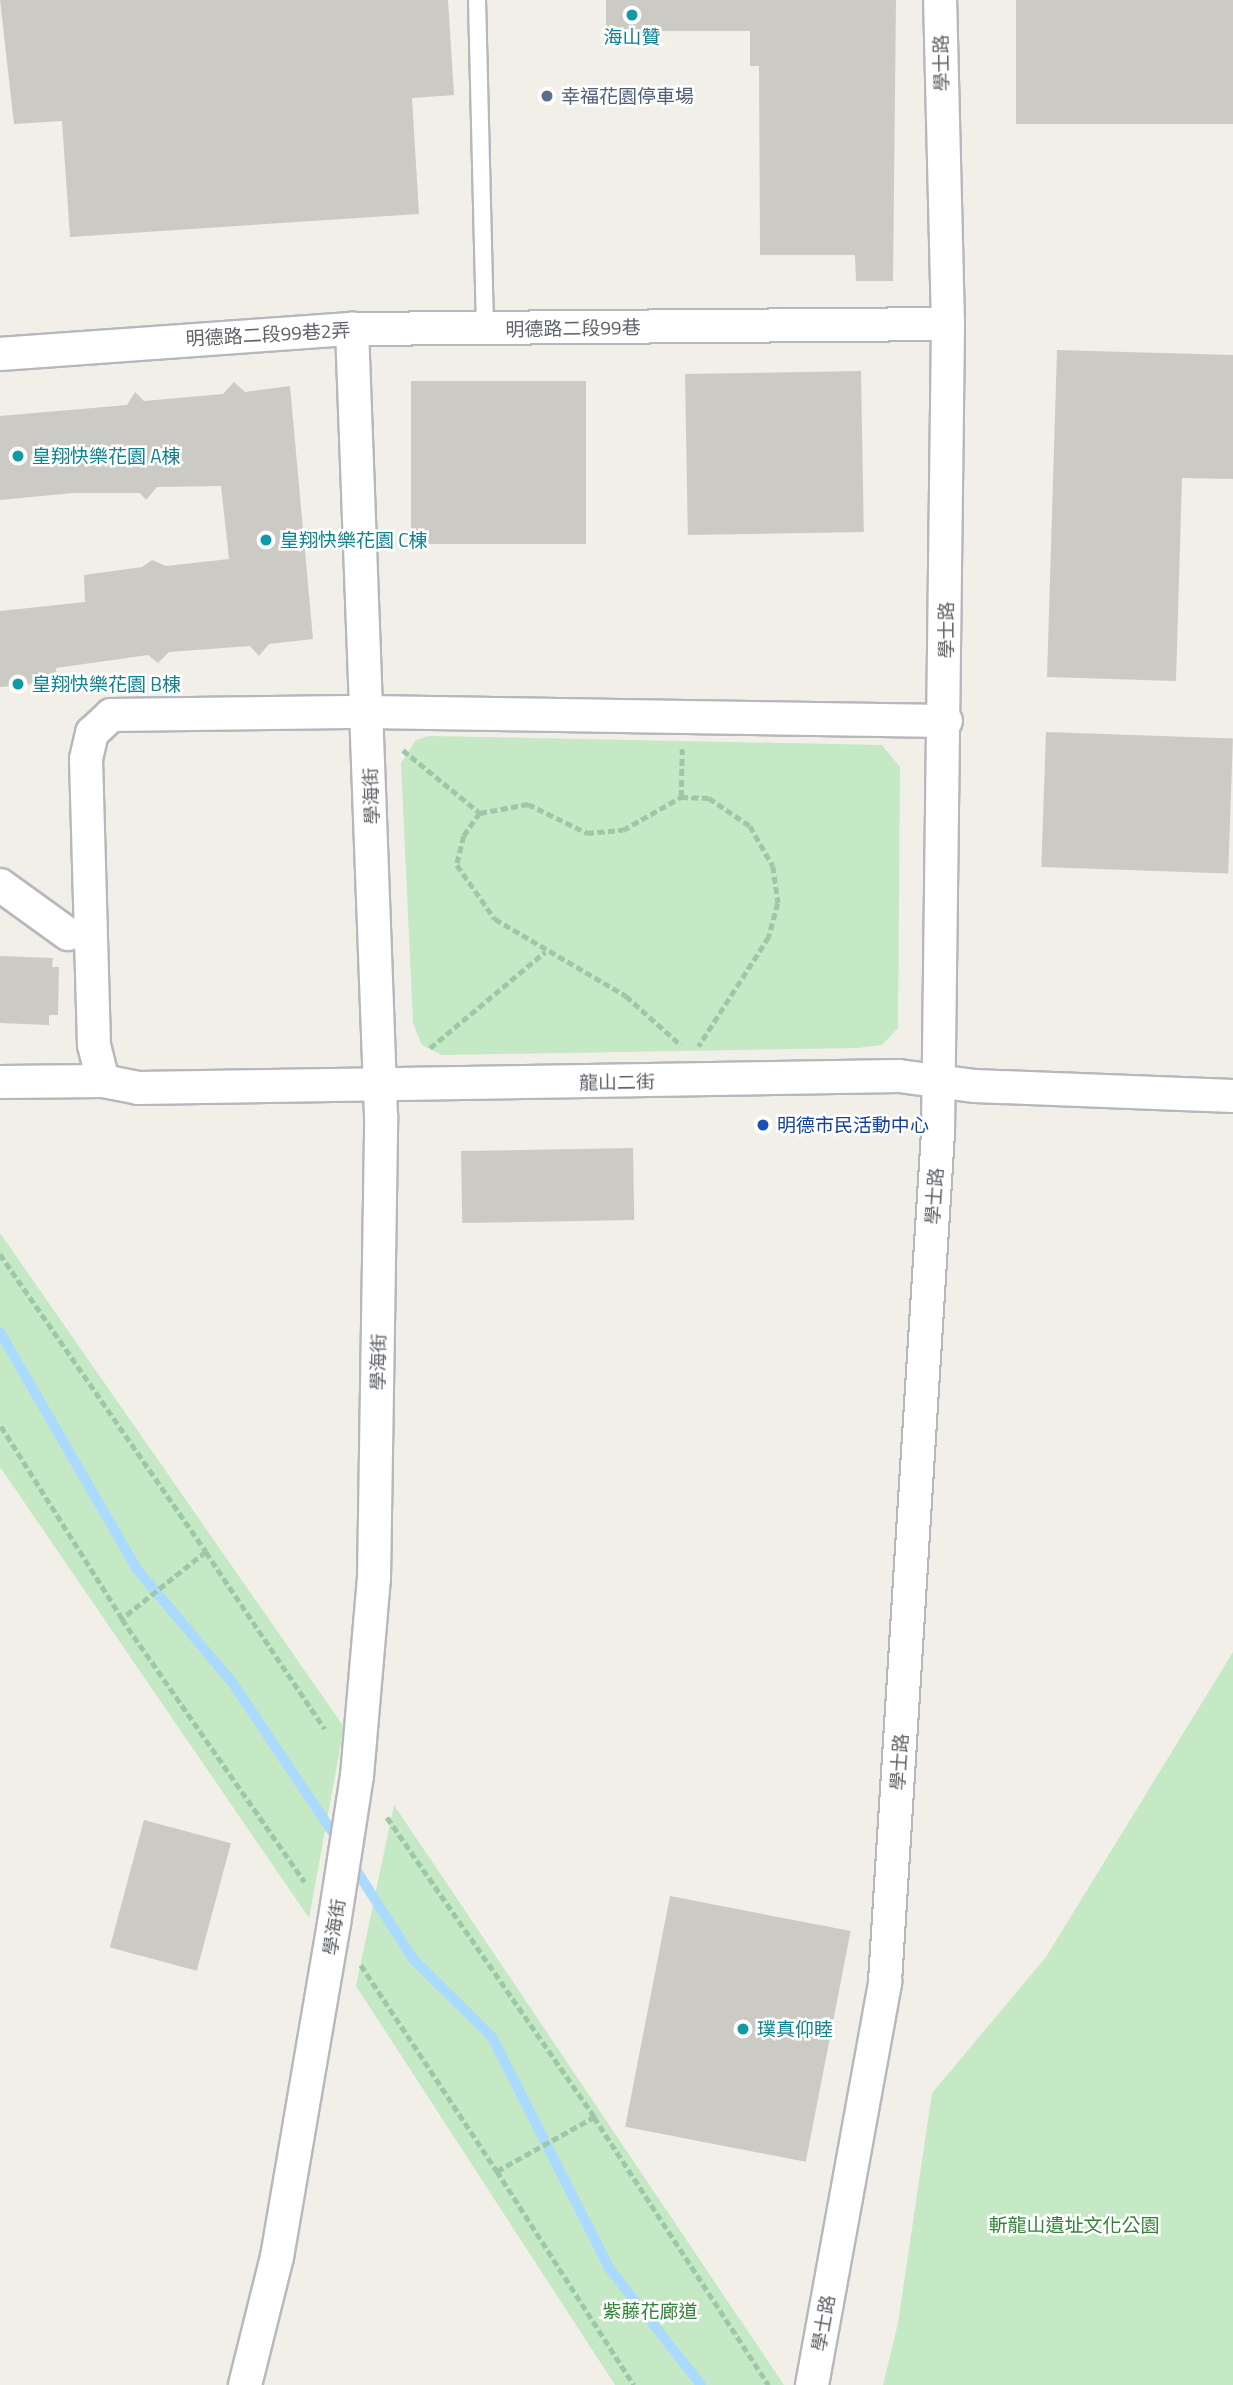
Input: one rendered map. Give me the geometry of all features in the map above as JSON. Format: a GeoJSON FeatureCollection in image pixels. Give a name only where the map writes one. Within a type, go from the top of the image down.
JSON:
{"type":"FeatureCollection","features":[{"type":"Feature","properties":{"kind":"street","name":"學士路"},"geometry":{"type":"LineString","coordinates":[[812,2385],[886,1982],[937,1079],[946,720],[948,324],[940,0]]}},
{"type":"Feature","properties":{"kind":"street","name":"明德路二段99巷"},"geometry":{"type":"LineString","coordinates":[[485,329],[948,324]]}},
{"type":"Feature","properties":{"kind":"street","name":"明德路二段99巷2弄"},"geometry":{"type":"LineString","coordinates":[[0,354],[50,347],[352,329],[485,329]]}},
{"type":"Feature","properties":{"kind":"street","name":"學海街"},"geometry":{"type":"LineString","coordinates":[[245,2385],[277,2257],[334,1924],[357,1776],[374,1579],[380,1084],[369,712],[352,329]]}},
{"type":"Feature","properties":{"kind":"street"},"geometry":{"type":"LineString","coordinates":[[103,1081],[94,1045],[86,759],[92,733],[111,715],[369,712],[946,720]]}},
{"type":"Feature","properties":{"kind":"street"},"geometry":{"type":"LineString","coordinates":[[0,885],[68,934]]}},
{"type":"Feature","properties":{"kind":"street","name":"龍山二街"},"geometry":{"type":"LineString","coordinates":[[0,1082],[103,1081],[138,1088],[937,1079],[975,1086],[1233,1096]]}},
{"type":"Feature","properties":{"kind":"lane","name":"明德路二段99巷"},"geometry":{"type":"LineString","coordinates":[[477,0],[485,329]]}},
{"type":"Feature","properties":{"kind":"path"},"geometry":{"type":"LineString","coordinates":[[681,797],[682,733]]}},
{"type":"Feature","properties":{"kind":"path"},"geometry":{"type":"LineString","coordinates":[[400,747],[480,814]]}},
{"type":"Feature","properties":{"kind":"path"},"geometry":{"type":"LineString","coordinates":[[681,797],[709,798],[750,826],[773,866],[778,903],[769,937],[693,1055],[626,996],[545,953],[495,919],[467,888],[457,864],[464,836],[480,814],[528,804],[587,833],[611,831],[651,818],[681,797]]}},
{"type":"Feature","properties":{"kind":"path"},"geometry":{"type":"LineString","coordinates":[[424,1054],[545,953]]}},
{"type":"Feature","properties":{"kind":"path"},"geometry":{"type":"LineString","coordinates":[[0,1254],[594,2117],[769,2385]]}},
{"type":"Feature","properties":{"kind":"path"},"geometry":{"type":"LineString","coordinates":[[0,1425],[122,1619],[334,1924],[634,2385]]}},
{"type":"Feature","properties":{"kind":"path"},"geometry":{"type":"LineString","coordinates":[[122,1619],[206,1552]]}},
{"type":"Feature","properties":{"kind":"path"},"geometry":{"type":"LineString","coordinates":[[497,2171],[594,2117]]}},
{"type":"Feature","properties":{"kind":"green space"},"geometry":{"type":"Polygon","coordinates":[[[429,736],[882,745],[900,767],[898,1028],[882,1045],[858,1048],[442,1055],[422,1045],[413,1023],[401,763],[416,740],[429,736]]]}},
{"type":"Feature","properties":{"kind":"green space"},"geometry":{"type":"Polygon","coordinates":[[[0,1233],[344,1727],[309,1918],[0,1467],[0,1233]]]}},
{"type":"Feature","properties":{"kind":"green space","name":"斬龍山遺址文化公園"},"geometry":{"type":"Polygon","coordinates":[[[1233,1652],[1233,2385],[883,2385],[898,2323],[932,2093],[1046,1957],[1233,1652]]]}},
{"type":"Feature","properties":{"kind":"green space","name":"紫藤花廊道"},"geometry":{"type":"Polygon","coordinates":[[[394,1805],[784,2385],[615,2385],[356,1986],[394,1805]]]}},
{"type":"Feature","properties":{"kind":"building"},"geometry":{"type":"Polygon","coordinates":[[[0,0],[448,0],[454,95],[412,98],[419,214],[70,237],[62,121],[14,124],[0,0]]]}},
{"type":"Feature","properties":{"kind":"building"},"geometry":{"type":"Polygon","coordinates":[[[606,0],[896,0],[893,281],[856,281],[855,255],[760,255],[759,66],[750,66],[750,31],[606,31],[606,0]]]}},
{"type":"Feature","properties":{"kind":"building"},"geometry":{"type":"Polygon","coordinates":[[[1016,0],[1233,0],[1233,124],[1016,124],[1016,0]]]}},
{"type":"Feature","properties":{"kind":"building"},"geometry":{"type":"Polygon","coordinates":[[[1057,350],[1233,355],[1233,479],[1182,478],[1176,681],[1047,677],[1057,350]]]}},
{"type":"Feature","properties":{"kind":"building"},"geometry":{"type":"Polygon","coordinates":[[[861,371],[864,532],[688,535],[685,374],[861,371]]]}},
{"type":"Feature","properties":{"kind":"building"},"geometry":{"type":"Polygon","coordinates":[[[411,381],[586,381],[586,544],[411,544],[411,381]]]}},
{"type":"Feature","properties":{"kind":"building","name":"皇翔快樂花園 C棟"},"geometry":{"type":"Polygon","coordinates":[[[234,382],[245,392],[290,386],[313,639],[269,644],[259,656],[250,646],[169,652],[158,663],[148,655],[56,668],[57,682],[0,687],[0,611],[85,602],[84,575],[142,567],[152,560],[166,566],[229,559],[221,486],[157,487],[146,500],[140,493],[73,493],[0,500],[0,416],[127,405],[135,392],[144,401],[223,394],[234,382]]]}},
{"type":"Feature","properties":{"kind":"building"},"geometry":{"type":"Polygon","coordinates":[[[1046,732],[1233,739],[1228,873],[1041,867],[1046,732]]]}},
{"type":"Feature","properties":{"kind":"building"},"geometry":{"type":"Polygon","coordinates":[[[0,956],[53,958],[52,967],[59,967],[58,1015],[49,1015],[49,1025],[0,1023],[0,956]]]}},
{"type":"Feature","properties":{"kind":"building"},"geometry":{"type":"Polygon","coordinates":[[[633,1148],[634,1220],[462,1223],[461,1151],[633,1148]]]}},
{"type":"Feature","properties":{"kind":"building"},"geometry":{"type":"Polygon","coordinates":[[[144,1820],[231,1843],[197,1971],[110,1948],[144,1820]]]}},
{"type":"Feature","properties":{"kind":"building","name":"璞真仰睦"},"geometry":{"type":"Polygon","coordinates":[[[670,1896],[851,1931],[806,2162],[625,2127],[670,1896]]]}},
{"type":"Feature","properties":{"kind":"waterway"},"geometry":{"type":"LineString","coordinates":[[0,1332],[136,1568],[232,1682],[339,1842]]}},
{"type":"Feature","properties":{"kind":"waterway"},"geometry":{"type":"LineString","coordinates":[[351,1862],[413,1959],[492,2037],[609,2268],[701,2385]]}},
{"type":"Feature","properties":{"kind":"place","name":"海山贊"},"geometry":{"type":"Point","coordinates":[632,15]}},
{"type":"Feature","properties":{"kind":"place","name":"幸福花園停車場"},"geometry":{"type":"Point","coordinates":[547,96]}},
{"type":"Feature","properties":{"kind":"place","name":"皇翔快樂花園 A棟"},"geometry":{"type":"Point","coordinates":[18,456]}},
{"type":"Feature","properties":{"kind":"place","name":"皇翔快樂花園 C棟"},"geometry":{"type":"Point","coordinates":[266,540]}},
{"type":"Feature","properties":{"kind":"place","name":"皇翔快樂花園 B棟"},"geometry":{"type":"Point","coordinates":[18,684]}},
{"type":"Feature","properties":{"kind":"place","name":"明德市民活動中心"},"geometry":{"type":"Point","coordinates":[763,1125]}},
{"type":"Feature","properties":{"kind":"place","name":"璞真仰睦"},"geometry":{"type":"Point","coordinates":[743,2029]}}]}
